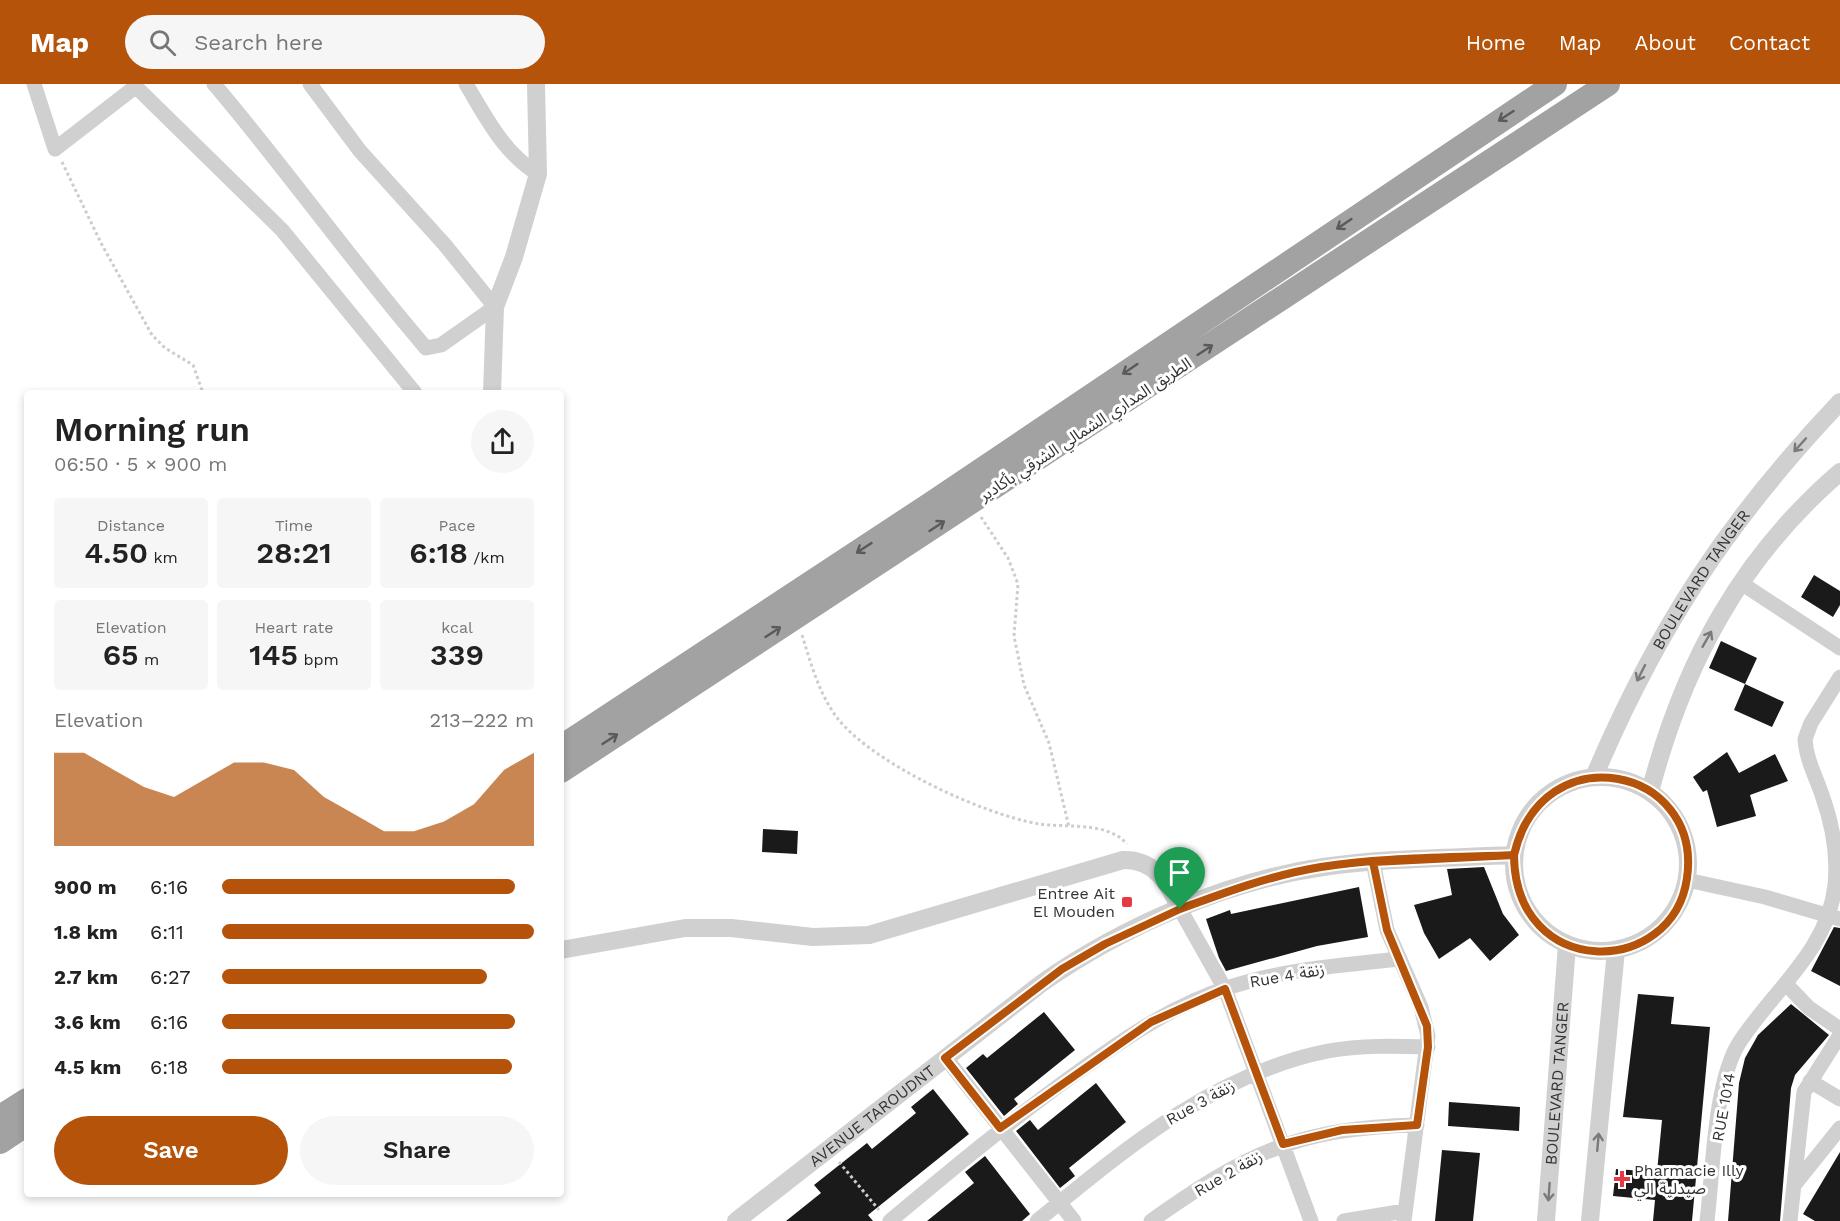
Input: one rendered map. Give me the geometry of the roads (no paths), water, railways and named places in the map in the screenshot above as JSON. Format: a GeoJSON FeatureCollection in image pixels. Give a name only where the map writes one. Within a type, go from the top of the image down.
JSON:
{"type":"FeatureCollection","features":[{"type":"Feature","properties":{"kind":"highway","name":"الطريق المداري الشمالي الشرقي بأكادير"},"geometry":{"type":"LineString","coordinates":[[564,745],[932,503],[1555,84]]}},
{"type":"Feature","properties":{"kind":"highway","name":"الطريق المداري الشمالي الشرقي بأكادير"},"geometry":{"type":"LineString","coordinates":[[564,769],[970,505],[1608,84]]}},
{"type":"Feature","properties":{"kind":"highway"},"geometry":{"type":"LineString","coordinates":[[0,1117],[24,1102]]}},
{"type":"Feature","properties":{"kind":"highway"},"geometry":{"type":"LineString","coordinates":[[0,1142],[24,1126]]}},
{"type":"Feature","properties":{"kind":"street"},"geometry":{"type":"LineString","coordinates":[[34,84],[55,148],[134,85],[282,230],[413,390]]}},
{"type":"Feature","properties":{"kind":"street"},"geometry":{"type":"LineString","coordinates":[[214,84],[300,187],[365,278],[426,348],[441,345],[495,307]]}},
{"type":"Feature","properties":{"kind":"street"},"geometry":{"type":"LineString","coordinates":[[310,84],[360,151],[445,245],[495,307]]}},
{"type":"Feature","properties":{"kind":"street"},"geometry":{"type":"LineString","coordinates":[[466,84],[501,142],[519,162],[538,174]]}},
{"type":"Feature","properties":{"kind":"street"},"geometry":{"type":"LineString","coordinates":[[492,390],[495,307],[514,256],[538,174],[536,84]]}},
{"type":"Feature","properties":{"kind":"street","name":"BOULEVARD TANGER"},"geometry":{"type":"LineString","coordinates":[[1594,777],[1621,713],[1652,651],[1688,591],[1727,533],[1770,479],[1840,402]]}},
{"type":"Feature","properties":{"kind":"street"},"geometry":{"type":"LineString","coordinates":[[1650,792],[1663,743],[1680,695],[1701,649],[1741,583],[1786,524],[1840,472]]}},
{"type":"Feature","properties":{"kind":"street"},"geometry":{"type":"LineString","coordinates":[[1741,583],[1840,648]]}},
{"type":"Feature","properties":{"kind":"street","name":"RUE 1014"},"geometry":{"type":"LineString","coordinates":[[1707,1221],[1721,1096],[1738,1044],[1808,956],[1835,917],[1837,840],[1805,739],[1811,723],[1840,677]]}},
{"type":"Feature","properties":{"kind":"street"},"geometry":{"type":"LineString","coordinates":[[1594,777],[1613,777],[1632,782],[1650,792],[1665,805],[1677,821],[1685,840],[1688,860],[1687,880],[1678,905],[1662,926],[1641,942],[1616,950],[1600,952],[1566,945],[1547,934],[1532,919],[1520,899],[1514,878],[1514,855],[1527,818],[1540,802],[1556,790],[1574,781],[1594,777]]}},
{"type":"Feature","properties":{"kind":"street","name":"AVENUE TAROUDNT"},"geometry":{"type":"LineString","coordinates":[[736,1221],[1062,969],[1119,936],[1180,909],[1291,873],[1373,862],[1514,855]]}},
{"type":"Feature","properties":{"kind":"street"},"geometry":{"type":"LineString","coordinates":[[564,949],[685,927],[731,928],[813,937],[869,935],[1096,867],[1131,860],[1145,863],[1165,879],[1225,989],[1311,1221]]}},
{"type":"Feature","properties":{"kind":"street"},"geometry":{"type":"LineString","coordinates":[[1344,1221],[1405,1216],[1428,1047],[1425,1016],[1399,959],[1382,912],[1373,862]]}},
{"type":"Feature","properties":{"kind":"street"},"geometry":{"type":"LineString","coordinates":[[1687,880],[1835,917]]}},
{"type":"Feature","properties":{"kind":"street","name":"BOULEVARD TANGER"},"geometry":{"type":"LineString","coordinates":[[1546,1221],[1566,945]]}},
{"type":"Feature","properties":{"kind":"street"},"geometry":{"type":"LineString","coordinates":[[1590,1221],[1616,950]]}},
{"type":"Feature","properties":{"kind":"street","name":"Rue 4 زنقة"},"geometry":{"type":"LineString","coordinates":[[885,1216],[1000,1128],[1151,1022],[1225,989],[1287,973],[1399,959]]}},
{"type":"Feature","properties":{"kind":"street"},"geometry":{"type":"LineString","coordinates":[[1786,984],[1809,1008],[1840,1029]]}},
{"type":"Feature","properties":{"kind":"street"},"geometry":{"type":"LineString","coordinates":[[1790,1221],[1804,1092],[1840,1035]]}},
{"type":"Feature","properties":{"kind":"street","name":"Rue 3 زنقة"},"geometry":{"type":"LineString","coordinates":[[1037,1221],[1164,1122],[1216,1091],[1257,1072],[1301,1057],[1330,1051],[1383,1046],[1428,1047]]}},
{"type":"Feature","properties":{"kind":"street"},"geometry":{"type":"LineString","coordinates":[[945,1058],[1074,1221]]}},
{"type":"Feature","properties":{"kind":"street"},"geometry":{"type":"LineString","coordinates":[[1810,1081],[1840,1099]]}},
{"type":"Feature","properties":{"kind":"street","name":"Rue 2 زنقة"},"geometry":{"type":"LineString","coordinates":[[1151,1221],[1226,1171],[1283,1144],[1342,1130],[1417,1125]]}},
{"type":"Feature","properties":{"kind":"street"},"geometry":{"type":"LineString","coordinates":[[1795,1184],[1840,1128]]}},
{"type":"Feature","properties":{"kind":"place","name":"Entree Ait El Mouden"},"geometry":{"type":"Point","coordinates":[1127,902]}},
{"type":"Feature","properties":{"kind":"place","name":"Pharmacie Illy صيدلية الي"},"geometry":{"type":"Point","coordinates":[1622,1179]}}]}
